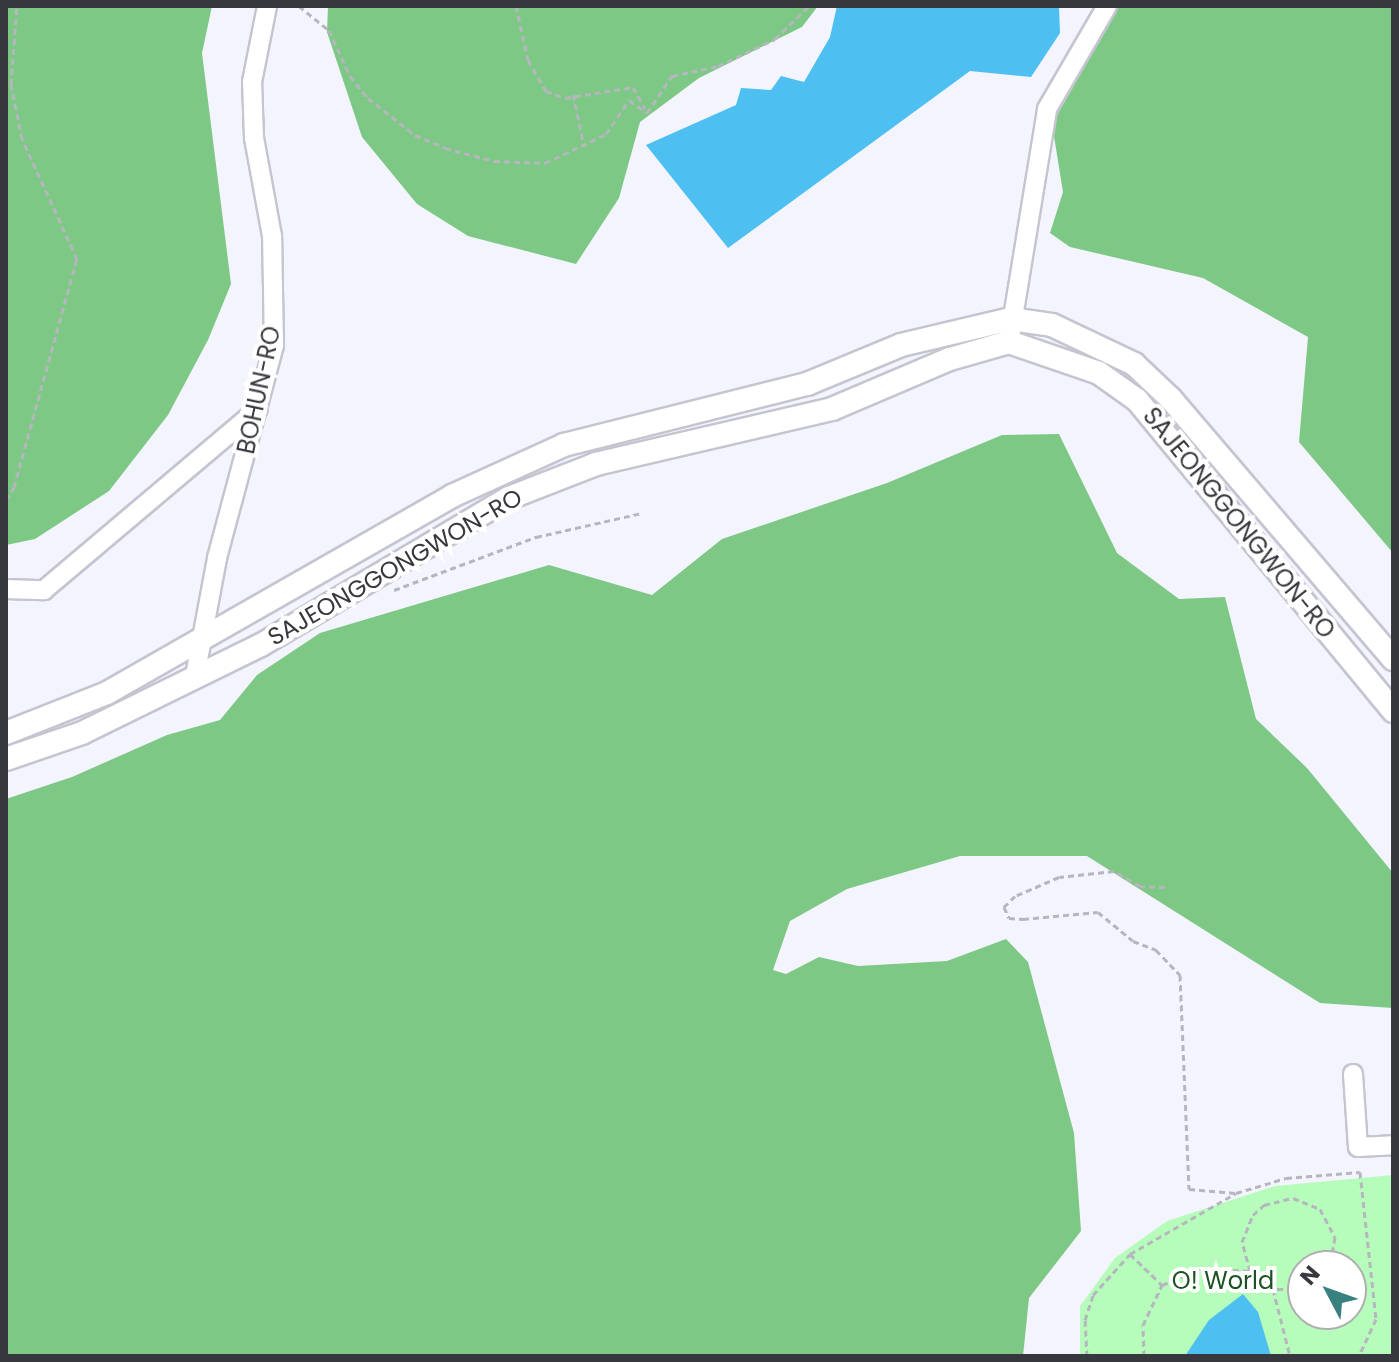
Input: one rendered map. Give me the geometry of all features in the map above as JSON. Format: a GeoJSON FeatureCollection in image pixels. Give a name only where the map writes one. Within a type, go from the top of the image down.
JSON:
{"type":"FeatureCollection","features":[{"type":"Feature","properties":{"kind":"main road","name":"SAJEONGGONGWON-RO"},"geometry":{"type":"LineString","coordinates":[[6,733],[107,693],[452,496],[564,445],[807,384],[901,345],[1011,319],[1052,325],[1134,364],[1171,399],[1393,659]]}},
{"type":"Feature","properties":{"kind":"main road","name":"SAJEONGGONGWON-RO"},"geometry":{"type":"LineString","coordinates":[[6,759],[82,733],[261,645],[364,580],[509,498],[596,464],[832,409],[950,359],[1009,342],[1099,373],[1137,400],[1393,711]]}},
{"type":"Feature","properties":{"kind":"street","name":"BOHUN-RO"},"geometry":{"type":"LineString","coordinates":[[195,676],[198,641],[274,346],[272,236],[254,138],[252,82],[267,6]]}},
{"type":"Feature","properties":{"kind":"street"},"geometry":{"type":"LineString","coordinates":[[1009,342],[1047,109],[1107,6]]}},
{"type":"Feature","properties":{"kind":"street"},"geometry":{"type":"LineString","coordinates":[[6,589],[44,590],[258,409]]}},
{"type":"Feature","properties":{"kind":"street"},"geometry":{"type":"LineString","coordinates":[[1353,1074],[1358,1147],[1393,1145]]}},
{"type":"Feature","properties":{"kind":"path"},"geometry":{"type":"LineString","coordinates":[[6,500],[14,487],[77,259],[27,154],[8,85],[17,6]]}},
{"type":"Feature","properties":{"kind":"path"},"geometry":{"type":"LineString","coordinates":[[299,6],[319,19],[336,39],[357,88],[424,141],[494,161],[556,161],[583,141],[606,134],[629,100],[647,113]]}},
{"type":"Feature","properties":{"kind":"path"},"geometry":{"type":"LineString","coordinates":[[516,6],[536,77],[555,97],[633,87],[647,113]]}},
{"type":"Feature","properties":{"kind":"path"},"geometry":{"type":"LineString","coordinates":[[647,113],[672,76],[718,66],[775,39],[809,6]]}},
{"type":"Feature","properties":{"kind":"path"},"geometry":{"type":"LineString","coordinates":[[573,93],[583,141]]}},
{"type":"Feature","properties":{"kind":"path"},"geometry":{"type":"LineString","coordinates":[[364,580],[393,590],[536,537],[642,513]]}},
{"type":"Feature","properties":{"kind":"path"},"geometry":{"type":"LineString","coordinates":[[1165,887],[1140,886],[1114,871],[1059,877],[1015,896],[1004,907],[1009,918],[1023,919],[1098,912],[1133,941],[1156,950],[1180,975],[1189,1189],[1236,1193]]}},
{"type":"Feature","properties":{"kind":"path"},"geometry":{"type":"LineString","coordinates":[[1087,1356],[1085,1320],[1093,1295],[1130,1254],[1236,1193],[1286,1178],[1360,1172],[1376,1319],[1359,1356]]}},
{"type":"Feature","properties":{"kind":"path"},"geometry":{"type":"LineString","coordinates":[[1250,1271],[1242,1242],[1253,1215],[1264,1205],[1293,1198],[1320,1209],[1330,1222],[1335,1237],[1333,1250]]}},
{"type":"Feature","properties":{"kind":"path"},"geometry":{"type":"LineString","coordinates":[[1130,1254],[1162,1285]]}},
{"type":"Feature","properties":{"kind":"path"},"geometry":{"type":"LineString","coordinates":[[1144,1356],[1143,1325],[1162,1285],[1203,1268],[1250,1271],[1273,1289],[1290,1356]]}},
{"type":"Feature","properties":{"kind":"path"},"geometry":{"type":"LineString","coordinates":[[1273,1289],[1287,1289]]}},
{"type":"Feature","properties":{"kind":"green space"},"geometry":{"type":"Polygon","coordinates":[[[6,6],[212,6],[202,53],[231,284],[208,340],[168,415],[109,491],[35,539],[6,545],[6,6]]]}},
{"type":"Feature","properties":{"kind":"green space"},"geometry":{"type":"Polygon","coordinates":[[[328,6],[818,6],[802,27],[699,78],[640,122],[619,198],[576,264],[468,236],[417,204],[362,137],[327,32],[328,6]]]}},
{"type":"Feature","properties":{"kind":"green space"},"geometry":{"type":"Polygon","coordinates":[[[1119,6],[1393,6],[1393,553],[1299,442],[1308,337],[1203,278],[1070,247],[1050,233],[1063,192],[1052,124],[1119,6]]]}},
{"type":"Feature","properties":{"kind":"green space"},"geometry":{"type":"Polygon","coordinates":[[[1059,434],[1117,553],[1179,599],[1225,597],[1256,719],[1307,768],[1393,873],[1393,1008],[1320,1003],[1087,856],[960,856],[847,889],[790,921],[773,970],[786,974],[819,957],[858,966],[947,961],[1006,939],[1028,962],[1074,1133],[1081,1231],[1029,1298],[1023,1356],[6,1356],[6,799],[72,777],[167,735],[220,720],[257,675],[320,633],[549,565],[652,595],[722,539],[887,483],[1002,435],[1059,434]]]}},
{"type":"Feature","properties":{"kind":"green space","name":"O! World"},"geometry":{"type":"Polygon","coordinates":[[[1393,1175],[1393,1356],[1080,1356],[1080,1306],[1115,1258],[1167,1221],[1275,1186],[1393,1175]]]}},
{"type":"Feature","properties":{"kind":"water"},"geometry":{"type":"Polygon","coordinates":[[[837,6],[1059,6],[1060,33],[1031,77],[970,71],[728,248],[646,145],[736,105],[741,88],[771,90],[781,76],[804,82],[830,37],[837,6]]]}},
{"type":"Feature","properties":{"kind":"water"},"geometry":{"type":"Polygon","coordinates":[[[1243,1294],[1258,1312],[1271,1356],[1185,1356],[1209,1320],[1243,1294]]]}}]}
